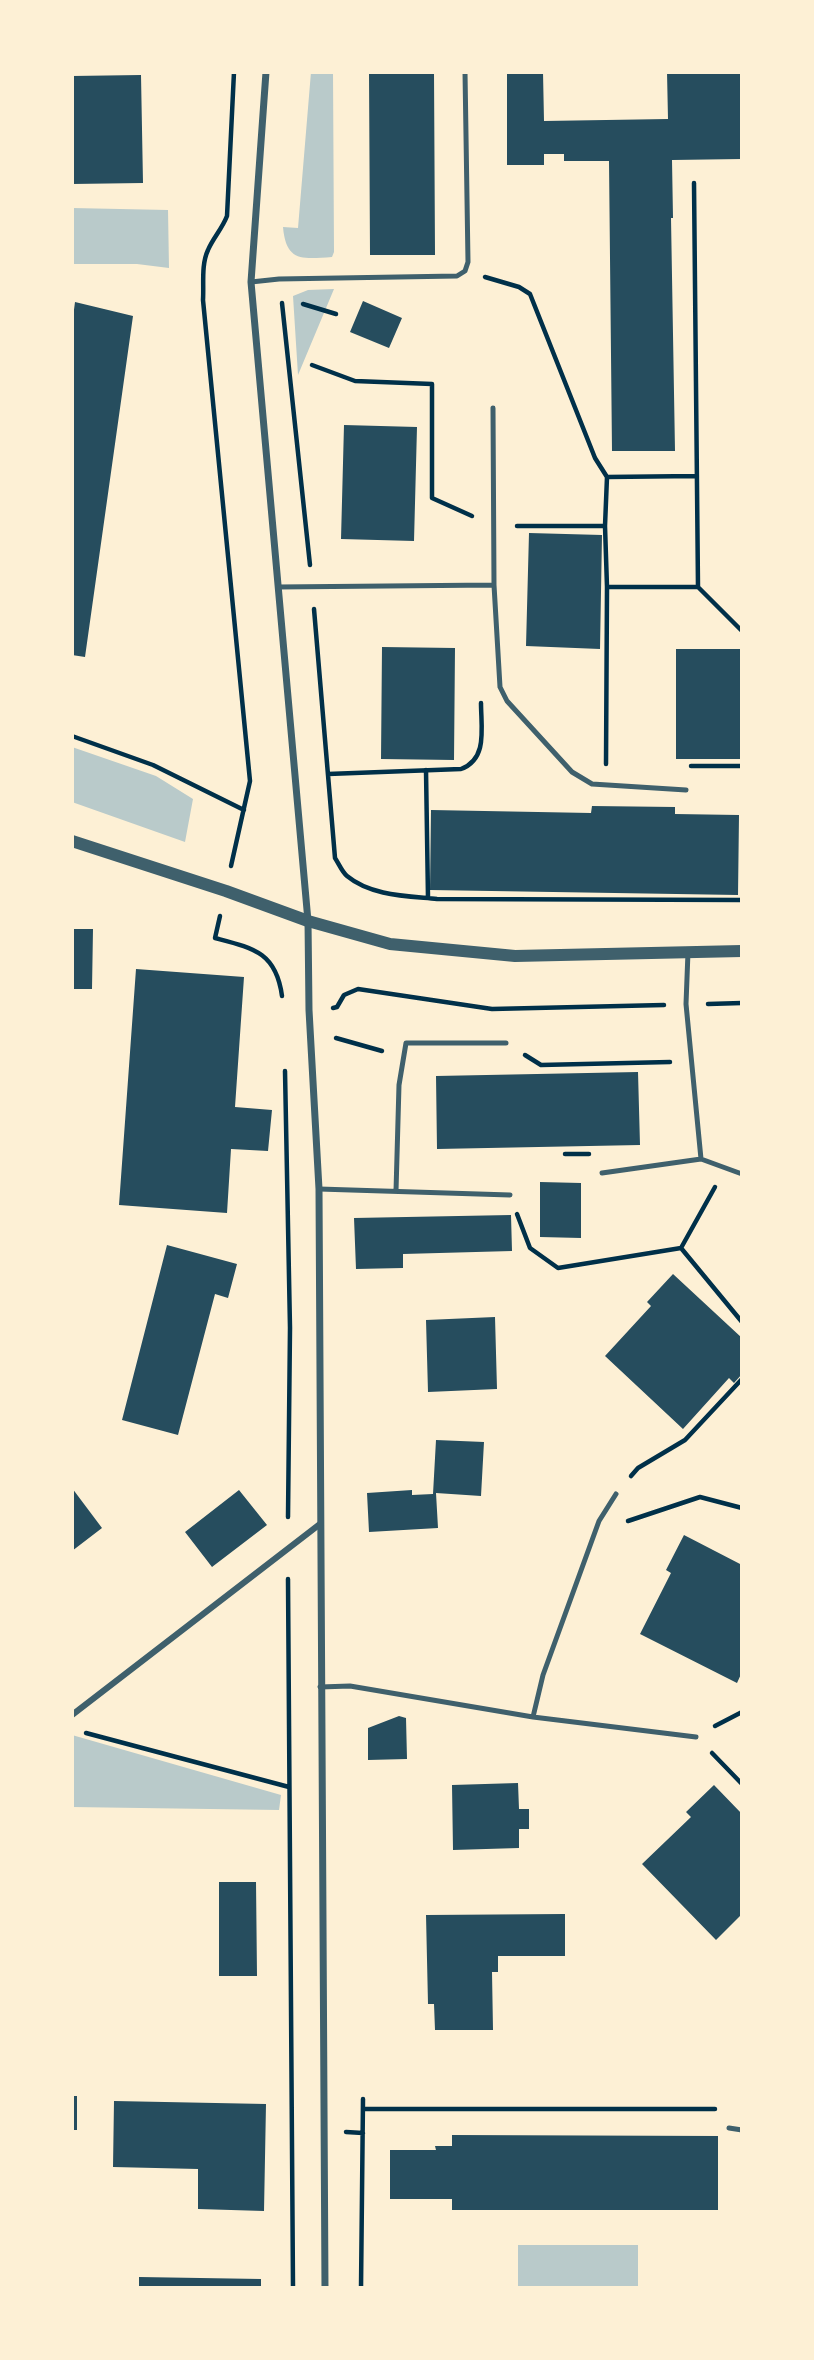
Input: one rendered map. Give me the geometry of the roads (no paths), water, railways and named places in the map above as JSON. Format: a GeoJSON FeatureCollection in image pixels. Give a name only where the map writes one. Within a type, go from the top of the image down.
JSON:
{"type":"FeatureCollection","features":[{"type":"Feature","properties":{"kind":"street"},"geometry":{"type":"LineString","coordinates":[[266,72],[251,282],[308,922],[309,1010],[318,1189],[325,2288]]}},
{"type":"Feature","properties":{"kind":"street"},"geometry":{"type":"LineString","coordinates":[[72,841],[226,891],[308,922],[390,944],[515,956],[742,951]]}},
{"type":"Feature","properties":{"kind":"street"},"geometry":{"type":"LineString","coordinates":[[72,1715],[320,1524]]}},
{"type":"Feature","properties":{"kind":"lane"},"geometry":{"type":"LineString","coordinates":[[251,282],[279,279],[457,276],[465,271],[468,262],[465,72]]}},
{"type":"Feature","properties":{"kind":"lane"},"geometry":{"type":"LineString","coordinates":[[493,408],[494,584],[500,687],[507,701],[572,772],[592,784],[686,790]]}},
{"type":"Feature","properties":{"kind":"lane"},"geometry":{"type":"LineString","coordinates":[[278,587],[494,584]]}},
{"type":"Feature","properties":{"kind":"lane"},"geometry":{"type":"LineString","coordinates":[[688,952],[686,1004],[701,1158]]}},
{"type":"Feature","properties":{"kind":"lane"},"geometry":{"type":"LineString","coordinates":[[396,1191],[398,1085],[406,1043],[506,1044]]}},
{"type":"Feature","properties":{"kind":"lane"},"geometry":{"type":"LineString","coordinates":[[602,1173],[701,1158],[742,1174]]}},
{"type":"Feature","properties":{"kind":"lane"},"geometry":{"type":"LineString","coordinates":[[318,1189],[510,1195]]}},
{"type":"Feature","properties":{"kind":"lane"},"geometry":{"type":"LineString","coordinates":[[533,1717],[543,1675],[599,1521],[616,1494]]}},
{"type":"Feature","properties":{"kind":"lane"},"geometry":{"type":"LineString","coordinates":[[320,1687],[350,1686],[533,1717],[696,1737]]}},
{"type":"Feature","properties":{"kind":"lane"},"geometry":{"type":"LineString","coordinates":[[729,2128],[742,2130]]}}]}
